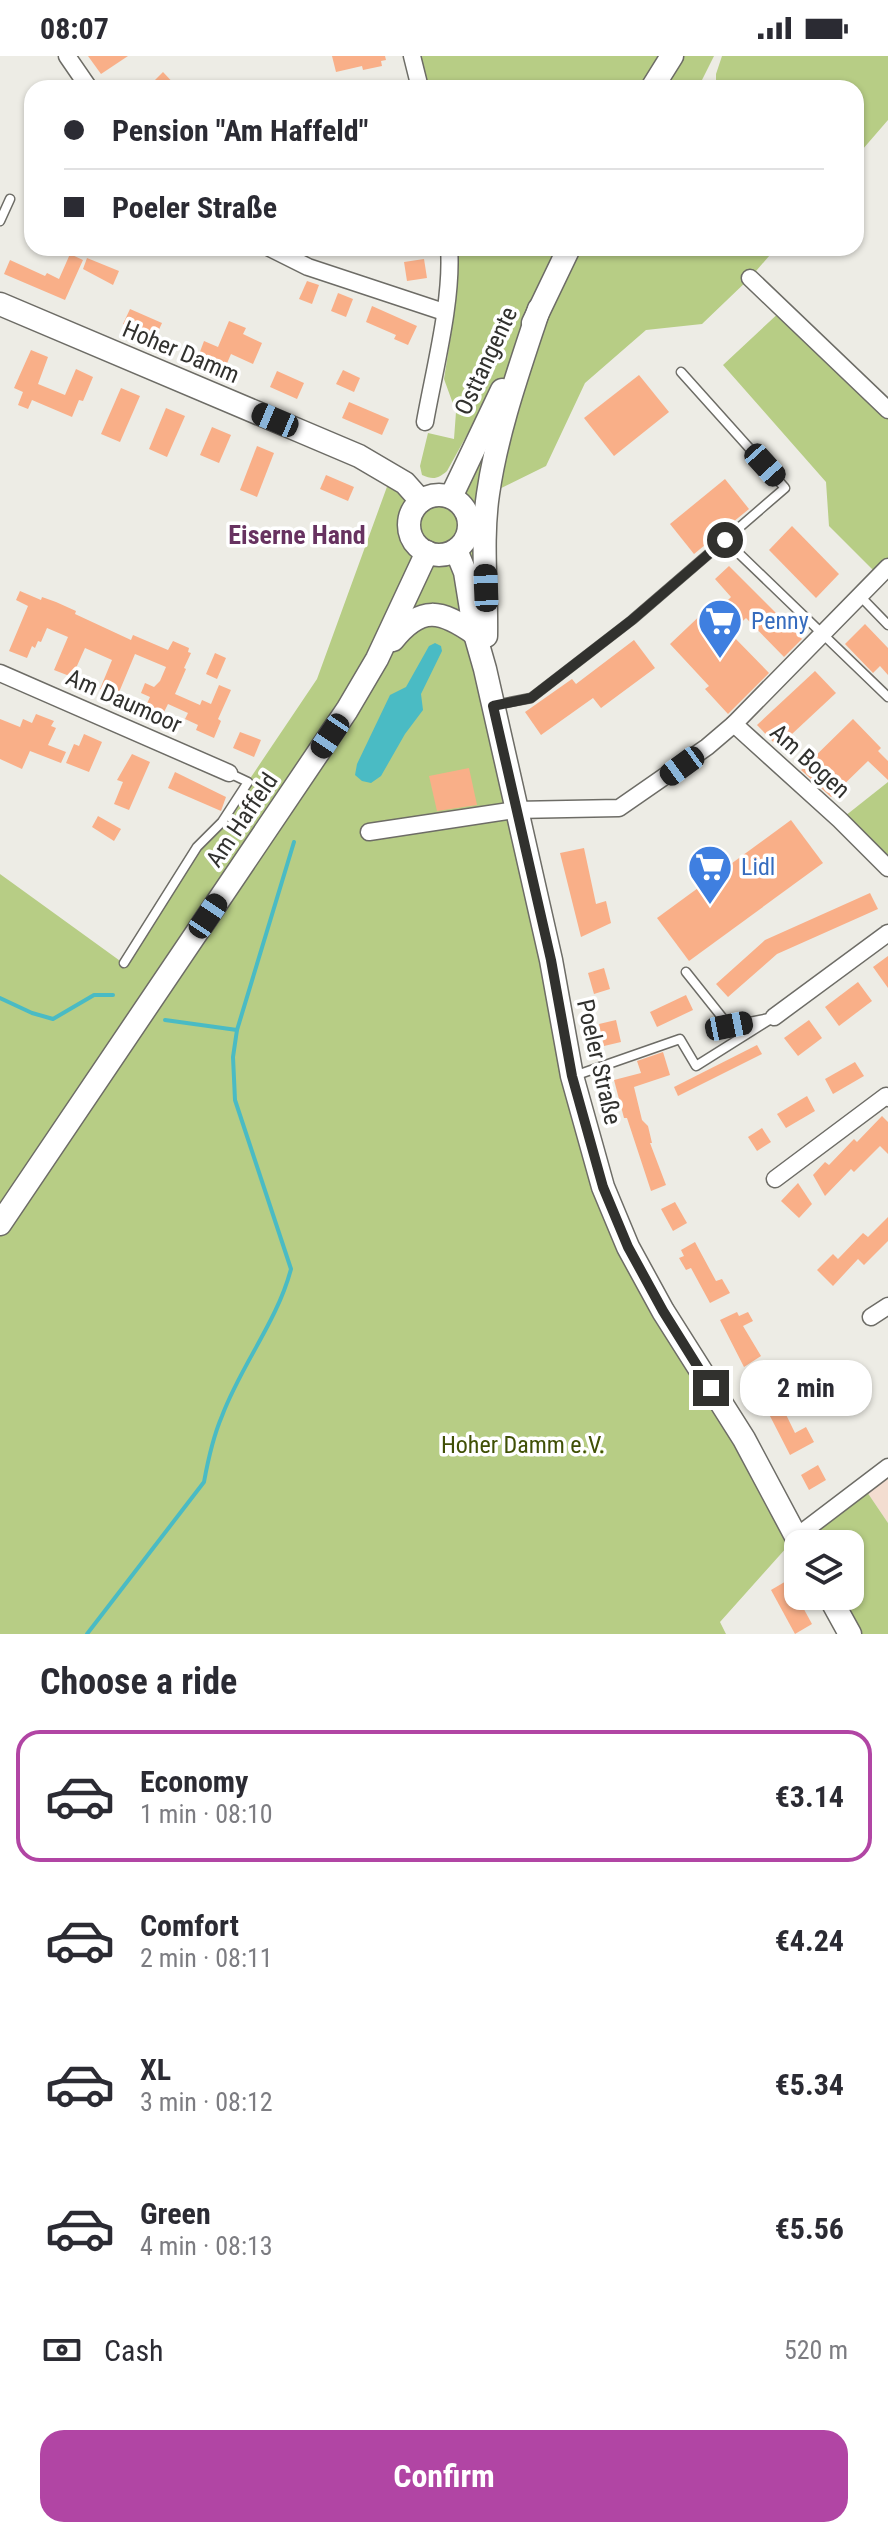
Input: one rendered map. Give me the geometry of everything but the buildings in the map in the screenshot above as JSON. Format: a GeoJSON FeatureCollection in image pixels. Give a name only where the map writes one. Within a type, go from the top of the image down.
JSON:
{"type":"FeatureCollection","features":[{"type":"Feature","properties":{"kind":"main road"},"geometry":{"type":"LineString","coordinates":[[657,80],[672,56]]}},
{"type":"Feature","properties":{"kind":"main road","name":"Osttangente"},"geometry":{"type":"LineString","coordinates":[[451,497],[565,256]]}},
{"type":"Feature","properties":{"kind":"main road","name":"Hoher Damm"},"geometry":{"type":"LineString","coordinates":[[0,304],[359,456],[405,483],[421,501]]}},
{"type":"Feature","properties":{"kind":"main road"},"geometry":{"type":"LineString","coordinates":[[485,669],[487,495],[507,407],[539,309]]}},
{"type":"Feature","properties":{"kind":"main road"},"geometry":{"type":"LineString","coordinates":[[439,494],[451,497],[464,508],[469,526],[467,536],[456,550],[445,554],[427,552],[417,545],[409,527],[414,508],[421,501],[439,494]]}},
{"type":"Feature","properties":{"kind":"main road","name":"Poeler Straße"},"geometry":{"type":"LineString","coordinates":[[456,550],[465,572],[475,634],[551,960],[572,1076],[603,1187],[628,1247],[663,1311],[744,1439],[793,1530]]}},
{"type":"Feature","properties":{"kind":"main road","name":"Am Haffeld"},"geometry":{"type":"LineString","coordinates":[[0,1224],[347,710],[377,659],[427,552]]}},
{"type":"Feature","properties":{"kind":"main road"},"geometry":{"type":"LineString","coordinates":[[377,659],[406,624],[428,614],[444,615],[475,634]]}},
{"type":"Feature","properties":{"kind":"main road"},"geometry":{"type":"LineString","coordinates":[[837,1610],[850,1634]]}},
{"type":"Feature","properties":{"kind":"street"},"geometry":{"type":"LineString","coordinates":[[67,56],[84,80]]}},
{"type":"Feature","properties":{"kind":"street"},"geometry":{"type":"LineString","coordinates":[[412,56],[418,80]]}},
{"type":"Feature","properties":{"kind":"street"},"geometry":{"type":"LineString","coordinates":[[286,256],[308,267],[444,312]]}},
{"type":"Feature","properties":{"kind":"street"},"geometry":{"type":"LineString","coordinates":[[425,422],[444,312],[449,256]]}},
{"type":"Feature","properties":{"kind":"street"},"geometry":{"type":"LineString","coordinates":[[750,278],[888,410]]}},
{"type":"Feature","properties":{"kind":"street"},"geometry":{"type":"LineString","coordinates":[[369,832],[515,810],[619,808],[707,747],[734,724],[888,567]]}},
{"type":"Feature","properties":{"kind":"street","name":"Am Daumoor"},"geometry":{"type":"LineString","coordinates":[[0,673],[229,773]]}},
{"type":"Feature","properties":{"kind":"street","name":"Am Bogen"},"geometry":{"type":"LineString","coordinates":[[734,724],[888,868]]}},
{"type":"Feature","properties":{"kind":"street"},"geometry":{"type":"LineString","coordinates":[[774,1017],[888,933]]}},
{"type":"Feature","properties":{"kind":"street"},"geometry":{"type":"LineString","coordinates":[[775,1179],[886,1096],[888,1098]]}},
{"type":"Feature","properties":{"kind":"street"},"geometry":{"type":"LineString","coordinates":[[871,1317],[888,1306]]}},
{"type":"Feature","properties":{"kind":"street"},"geometry":{"type":"LineString","coordinates":[[810,1530],[888,1467]]}},
{"type":"Feature","properties":{"kind":"lane"},"geometry":{"type":"LineString","coordinates":[[0,221],[10,199]]}},
{"type":"Feature","properties":{"kind":"lane"},"geometry":{"type":"LineString","coordinates":[[493,706],[531,698],[632,620],[785,488],[681,372]]}},
{"type":"Feature","properties":{"kind":"lane"},"geometry":{"type":"LineString","coordinates":[[725,540],[888,697]]}},
{"type":"Feature","properties":{"kind":"lane"},"geometry":{"type":"LineString","coordinates":[[860,596],[888,625]]}},
{"type":"Feature","properties":{"kind":"lane"},"geometry":{"type":"LineString","coordinates":[[124,963],[197,847],[222,822],[248,782],[229,773]]}},
{"type":"Feature","properties":{"kind":"lane"},"geometry":{"type":"LineString","coordinates":[[686,972],[729,1026],[774,1017]]}},
{"type":"Feature","properties":{"kind":"lane"},"geometry":{"type":"LineString","coordinates":[[572,1076],[680,1039],[696,1066],[774,1017]]}},
{"type":"Feature","properties":{"kind":"shaded area"},"geometry":{"type":"Polygon","coordinates":[[[888,1467],[888,1523],[863,1486],[888,1467]]]}},
{"type":"Feature","properties":{"kind":"green space"},"geometry":{"type":"Polygon","coordinates":[[[419,56],[714,56],[702,80],[424,80],[419,56]]]}},
{"type":"Feature","properties":{"kind":"green space"},"geometry":{"type":"Polygon","coordinates":[[[722,56],[888,56],[888,120],[864,148],[864,80],[716,80],[722,56]]]}},
{"type":"Feature","properties":{"kind":"green space","name":"Hoher Damm e.V."},"geometry":{"type":"Polygon","coordinates":[[[457,256],[769,256],[702,324],[646,330],[585,383],[546,466],[487,495],[485,669],[603,1187],[793,1530],[784,1530],[784,1550],[720,1622],[726,1634],[0,1634],[0,874],[123,963],[197,847],[245,786],[317,679],[392,473],[422,494],[434,490],[452,494],[493,388],[447,471],[435,478],[422,475],[420,466],[428,433],[454,439],[456,412],[444,379],[454,315],[457,256]]]}},
{"type":"Feature","properties":{"kind":"green space"},"geometry":{"type":"Polygon","coordinates":[[[783,309],[888,410],[888,567],[879,576],[829,526],[826,482],[723,365],[783,309]]]}},
{"type":"Feature","properties":{"kind":"green space"},"geometry":{"type":"Polygon","coordinates":[[[888,782],[888,868],[840,820],[888,782]]]}},
{"type":"Feature","properties":{"kind":"green space"},"geometry":{"type":"Polygon","coordinates":[[[863,1486],[888,1523],[888,1634],[850,1634],[837,1610],[864,1610],[864,1530],[804,1530],[863,1486]]]}},
{"type":"Feature","properties":{"kind":"water"},"geometry":{"type":"Polygon","coordinates":[[[435,643],[441,646],[442,651],[421,694],[423,710],[381,776],[371,783],[362,781],[355,775],[357,764],[390,695],[406,687],[429,646],[435,643]]]}},
{"type":"Feature","properties":{"kind":"waterway"},"geometry":{"type":"LineString","coordinates":[[87,1634],[204,1482],[222,1416],[277,1307],[291,1269],[235,1100],[233,1057],[237,1030],[294,842]]}},
{"type":"Feature","properties":{"kind":"waterway"},"geometry":{"type":"LineString","coordinates":[[0,998],[53,1019],[94,995],[113,995]]}},
{"type":"Feature","properties":{"kind":"waterway"},"geometry":{"type":"LineString","coordinates":[[165,1020],[237,1030]]}},
{"type":"Feature","properties":{"kind":"place","name":"Penny"},"geometry":{"type":"Point","coordinates":[720,660]}},
{"type":"Feature","properties":{"kind":"place","name":"Lidl"},"geometry":{"type":"Point","coordinates":[710,906]}},
{"type":"Feature","properties":{"kind":"district","name":"Eiserne Hand"},"geometry":{"type":"Point","coordinates":[297,535]}},
{"type":"Feature","properties":{"kind":"route"},"geometry":{"type":"LineString","coordinates":[[711,1388],[628,1247],[603,1187],[572,1076],[551,960],[493,706],[531,698],[632,620],[725,540]]}}]}
